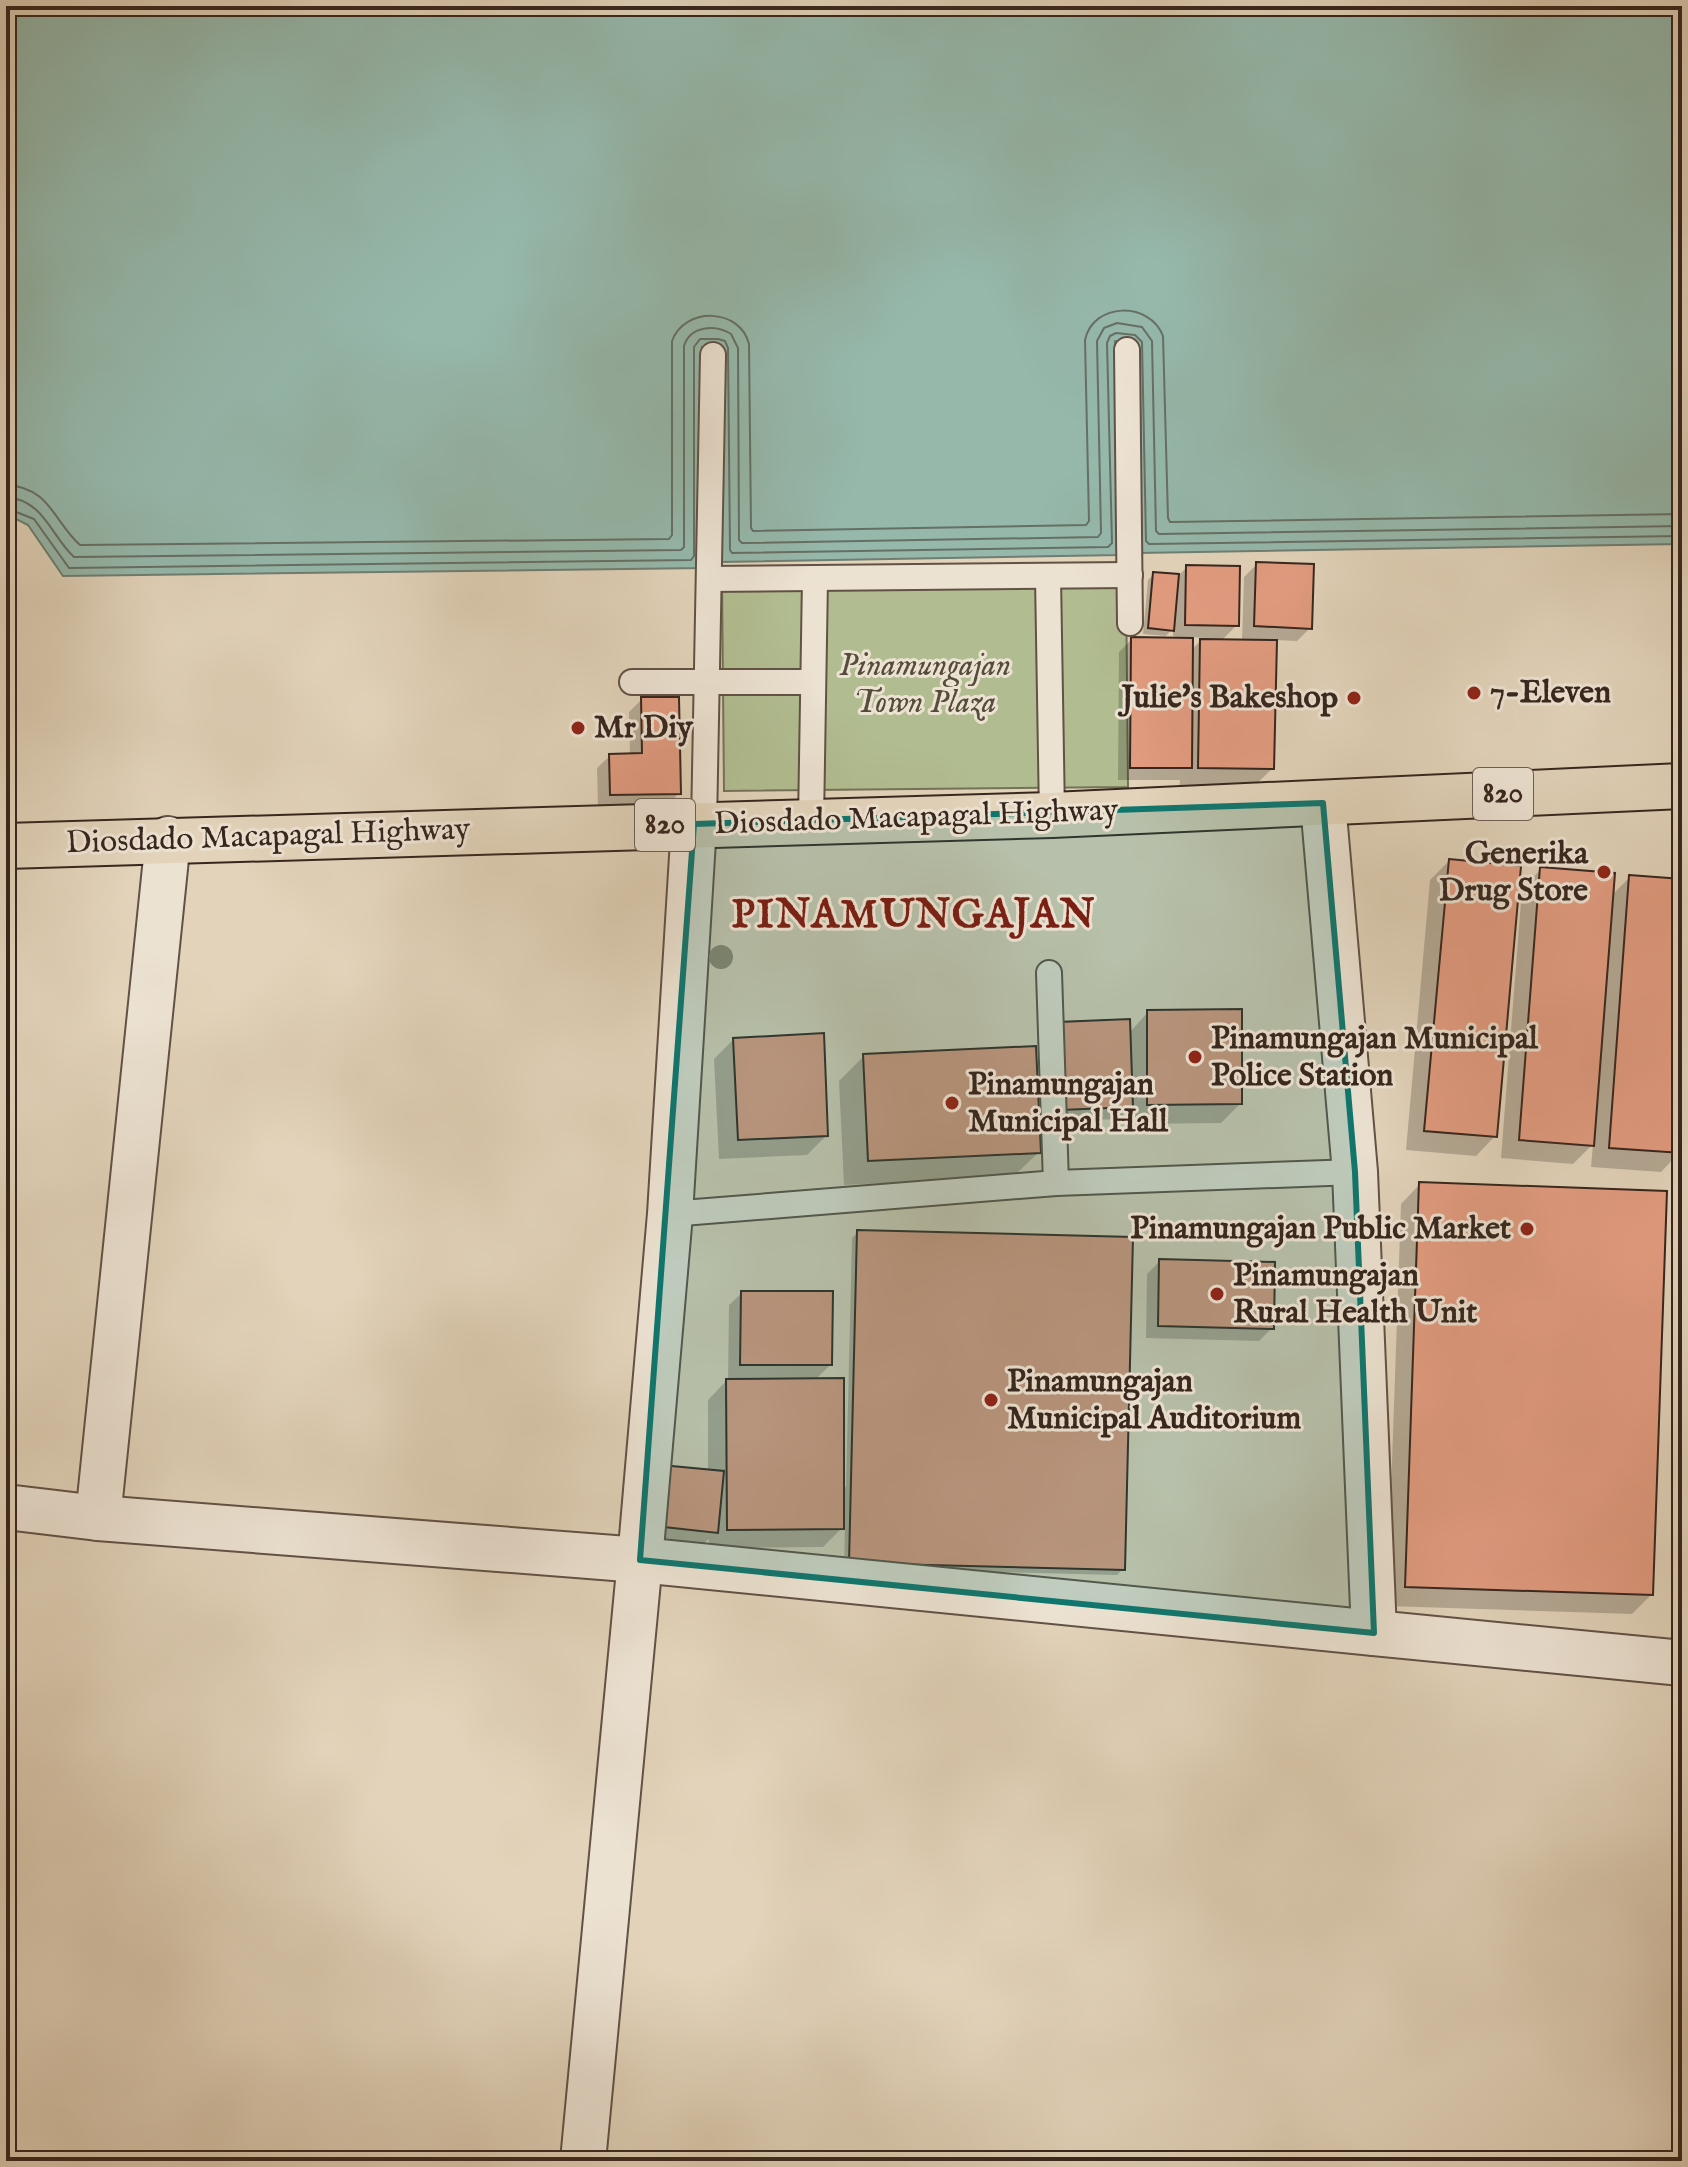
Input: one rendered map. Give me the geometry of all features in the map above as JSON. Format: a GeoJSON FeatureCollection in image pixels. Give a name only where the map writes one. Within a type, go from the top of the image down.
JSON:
{"type":"FeatureCollection","features":[{"type":"Feature","properties":{"kind":"highway","name":"Diosdado Macapagal Highway"},"geometry":{"type":"LineString","coordinates":[[6,846],[1052,815],[1682,786]]}},
{"type":"Feature","properties":{"kind":"street"},"geometry":{"type":"LineString","coordinates":[[1323,803],[1355,1172],[1374,1633]]}},
{"type":"Feature","properties":{"kind":"street"},"geometry":{"type":"LineString","coordinates":[[583,2161],[640,1560],[699,824]]}},
{"type":"Feature","properties":{"kind":"street"},"geometry":{"type":"LineString","coordinates":[[98,1518],[168,839]]}},
{"type":"Feature","properties":{"kind":"street"},"geometry":{"type":"LineString","coordinates":[[6,1507],[98,1518],[640,1560],[1682,1663]]}},
{"type":"Feature","properties":{"kind":"lane"},"geometry":{"type":"LineString","coordinates":[[1127,350],[1130,623]]}},
{"type":"Feature","properties":{"kind":"lane"},"geometry":{"type":"LineString","coordinates":[[699,824],[707,684],[713,355]]}},
{"type":"Feature","properties":{"kind":"lane"},"geometry":{"type":"LineString","coordinates":[[709,579],[1130,575]]}},
{"type":"Feature","properties":{"kind":"lane"},"geometry":{"type":"LineString","coordinates":[[1048,577],[1052,815]]}},
{"type":"Feature","properties":{"kind":"lane"},"geometry":{"type":"LineString","coordinates":[[811,821],[815,579]]}},
{"type":"Feature","properties":{"kind":"lane"},"geometry":{"type":"LineString","coordinates":[[632,682],[812,682]]}},
{"type":"Feature","properties":{"kind":"lane"},"geometry":{"type":"LineString","coordinates":[[1049,973],[1056,1183]]}},
{"type":"Feature","properties":{"kind":"lane"},"geometry":{"type":"LineString","coordinates":[[670,1214],[1056,1183],[1355,1172]]}},
{"type":"Feature","properties":{"kind":"highlighted area"},"geometry":{"type":"Polygon","coordinates":[[[1323,803],[1355,1172],[1374,1633],[640,1560],[694,824],[1323,803]]]}},
{"type":"Feature","properties":{"kind":"green space","name":"Pinamungajan Town Plaza"},"geometry":{"type":"Polygon","coordinates":[[[1126,576],[1128,787],[724,791],[722,581],[1126,576]]]}},
{"type":"Feature","properties":{"kind":"water"},"geometry":{"type":"Polygon","coordinates":[[[6,6],[1682,6],[1682,544],[1139,553],[1134,342],[1115,341],[1120,555],[722,562],[720,347],[702,347],[703,568],[63,576],[28,525],[6,514],[6,6]]]}},
{"type":"Feature","properties":{"kind":"building"},"geometry":{"type":"Polygon","coordinates":[[[1256,562],[1314,564],[1312,629],[1254,626],[1256,562]]]}},
{"type":"Feature","properties":{"kind":"building"},"geometry":{"type":"Polygon","coordinates":[[[1186,565],[1240,566],[1239,626],[1185,625],[1186,565]]]}},
{"type":"Feature","properties":{"kind":"building"},"geometry":{"type":"Polygon","coordinates":[[[1153,572],[1179,574],[1174,631],[1148,628],[1153,572]]]}},
{"type":"Feature","properties":{"kind":"building"},"geometry":{"type":"Polygon","coordinates":[[[1131,637],[1193,638],[1192,768],[1130,768],[1131,637]]]}},
{"type":"Feature","properties":{"kind":"building"},"geometry":{"type":"Polygon","coordinates":[[[1200,639],[1277,640],[1274,769],[1198,768],[1200,639]]]}},
{"type":"Feature","properties":{"kind":"building"},"geometry":{"type":"Polygon","coordinates":[[[641,697],[679,697],[681,794],[610,795],[609,754],[642,753],[641,697]]]}},
{"type":"Feature","properties":{"kind":"building"},"geometry":{"type":"Polygon","coordinates":[[[1449,859],[1521,866],[1497,1137],[1424,1131],[1449,859]]]}},
{"type":"Feature","properties":{"kind":"building"},"geometry":{"type":"Polygon","coordinates":[[[1540,867],[1615,873],[1594,1146],[1519,1140],[1540,867]]]}},
{"type":"Feature","properties":{"kind":"building"},"geometry":{"type":"Polygon","coordinates":[[[1629,875],[1682,879],[1682,1153],[1609,1148],[1629,875]]]}},
{"type":"Feature","properties":{"kind":"building","name":"Pinamungajan Municipal Police Station"},"geometry":{"type":"Polygon","coordinates":[[[1242,1009],[1242,1104],[1147,1105],[1147,1010],[1242,1009]]]}},
{"type":"Feature","properties":{"kind":"building"},"geometry":{"type":"Polygon","coordinates":[[[1130,1019],[1133,1107],[1061,1110],[1058,1022],[1130,1019]]]}},
{"type":"Feature","properties":{"kind":"building"},"geometry":{"type":"Polygon","coordinates":[[[824,1033],[828,1136],[738,1140],[733,1038],[824,1033]]]}},
{"type":"Feature","properties":{"kind":"building","name":"Pinamungajan Municipal Hall"},"geometry":{"type":"Polygon","coordinates":[[[1036,1046],[1041,1153],[868,1161],[863,1054],[1036,1046]]]}},
{"type":"Feature","properties":{"kind":"building"},"geometry":{"type":"Polygon","coordinates":[[[1419,1182],[1667,1191],[1653,1595],[1405,1587],[1419,1182]]]}},
{"type":"Feature","properties":{"kind":"building","name":"Pinamungajan Municipal Auditorium"},"geometry":{"type":"Polygon","coordinates":[[[857,1230],[1133,1237],[1125,1570],[849,1563],[857,1230]]]}},
{"type":"Feature","properties":{"kind":"building","name":"Pinamungajan Rural Health Unit"},"geometry":{"type":"Polygon","coordinates":[[[1159,1259],[1275,1262],[1274,1329],[1158,1326],[1159,1259]]]}},
{"type":"Feature","properties":{"kind":"building"},"geometry":{"type":"Polygon","coordinates":[[[741,1291],[833,1291],[832,1365],[740,1365],[741,1291]]]}},
{"type":"Feature","properties":{"kind":"building"},"geometry":{"type":"Polygon","coordinates":[[[844,1378],[844,1529],[727,1530],[726,1379],[844,1378]]]}},
{"type":"Feature","properties":{"kind":"building"},"geometry":{"type":"Polygon","coordinates":[[[661,1465],[724,1471],[718,1533],[655,1526],[661,1465]]]}},
{"type":"Feature","properties":{"kind":"place","name":"7-Eleven"},"geometry":{"type":"Point","coordinates":[1474,693]}},
{"type":"Feature","properties":{"kind":"place","name":"Julie's Bakeshop"},"geometry":{"type":"Point","coordinates":[1354,698]}},
{"type":"Feature","properties":{"kind":"place","name":"Mr Diy"},"geometry":{"type":"Point","coordinates":[578,728]}},
{"type":"Feature","properties":{"kind":"place","name":"Generika Drug Store"},"geometry":{"type":"Point","coordinates":[1604,872]}},
{"type":"Feature","properties":{"kind":"place","name":"Pinamungajan Municipal Police Station"},"geometry":{"type":"Point","coordinates":[1195,1057]}},
{"type":"Feature","properties":{"kind":"place","name":"Pinamungajan Municipal Hall"},"geometry":{"type":"Point","coordinates":[952,1103]}},
{"type":"Feature","properties":{"kind":"place","name":"Pinamungajan Public Market"},"geometry":{"type":"Point","coordinates":[1527,1229]}},
{"type":"Feature","properties":{"kind":"place","name":"Pinamungajan Rural Health Unit"},"geometry":{"type":"Point","coordinates":[1217,1294]}},
{"type":"Feature","properties":{"kind":"place","name":"Pinamungajan Municipal Auditorium"},"geometry":{"type":"Point","coordinates":[991,1400]}},
{"type":"Feature","properties":{"kind":"district","name":"PINAMUNGAJAN"},"geometry":{"type":"Point","coordinates":[914,916]}}]}
